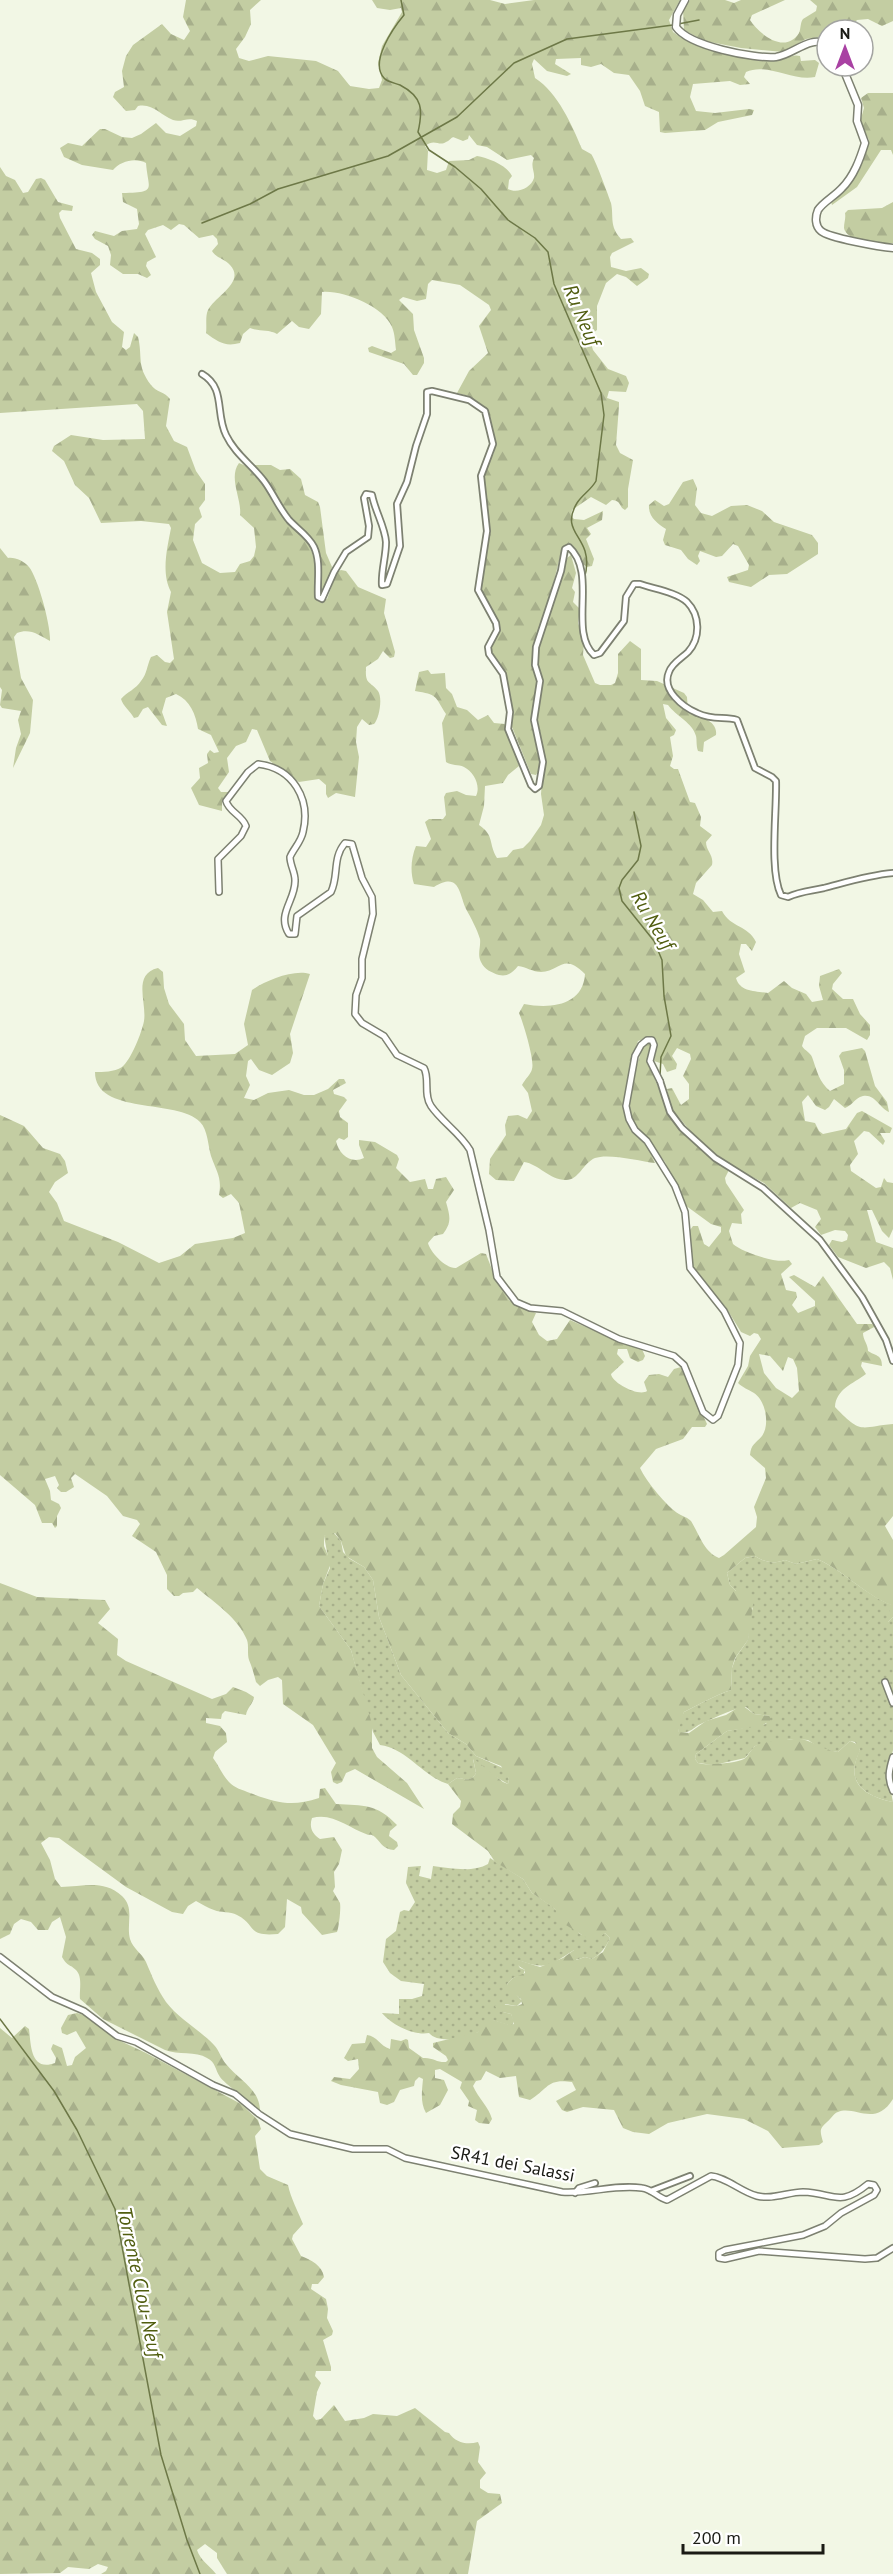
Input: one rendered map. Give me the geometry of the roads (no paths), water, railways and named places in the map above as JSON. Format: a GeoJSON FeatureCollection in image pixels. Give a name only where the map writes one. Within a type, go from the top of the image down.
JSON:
{"type":"FeatureCollection","features":[{"type":"Feature","properties":{"kind":"main road"},"geometry":{"type":"LineString","coordinates":[[685,0],[676,24],[685,35],[707,45],[761,57],[787,54],[815,42]]}},
{"type":"Feature","properties":{"kind":"main road"},"geometry":{"type":"LineString","coordinates":[[847,78],[858,105],[857,121],[865,144],[852,176],[819,209],[816,226],[822,232],[833,236],[893,248]]}},
{"type":"Feature","properties":{"kind":"street"},"geometry":{"type":"LineString","coordinates":[[202,374],[209,378],[218,391],[222,423],[236,451],[263,479],[285,514],[314,547],[319,578],[318,597],[322,599],[346,552],[368,537],[369,526],[364,498],[366,494],[372,495],[384,531],[386,540],[381,564],[382,585],[387,584],[400,546],[397,504],[407,482],[427,414],[427,392],[469,400],[485,411],[493,444],[481,476],[487,531],[478,590],[496,623],[496,630],[488,647],[489,654],[503,674],[510,712],[508,729],[535,789],[539,786],[543,762],[534,720],[540,681],[535,665],[536,647],[561,571],[563,553],[569,547],[578,564],[584,592],[583,630],[594,655],[600,652],[624,621],[626,597],[634,584],[686,600],[693,609],[697,617],[697,624],[692,646],[672,667],[668,675],[668,682],[676,700],[691,711],[708,718],[737,720],[755,768],[776,781],[776,872],[781,895],[788,897],[803,890],[826,888],[858,878],[893,873]]}},
{"type":"Feature","properties":{"kind":"street"},"geometry":{"type":"LineString","coordinates":[[219,892],[218,858],[241,836],[246,826],[244,820],[226,805],[226,801],[248,772],[258,764],[280,771],[301,791],[304,810],[303,834],[290,857],[296,878],[285,911],[285,927],[289,934],[295,934],[297,916],[331,891],[334,886],[338,853],[345,843],[352,844],[362,878],[372,897],[373,914],[362,959],[362,978],[356,995],[355,1014],[362,1023],[384,1036],[397,1055],[424,1068],[432,1106],[464,1139],[470,1150],[497,1277],[516,1302],[530,1308],[562,1311],[619,1339],[674,1356],[684,1365],[703,1412],[713,1420],[718,1416],[738,1365],[740,1343],[719,1303],[690,1268],[687,1256],[685,1212],[675,1186],[647,1141],[635,1130],[628,1119],[626,1106],[635,1056],[641,1045],[647,1040],[652,1040],[654,1045],[650,1061],[660,1081],[670,1112],[682,1128],[715,1158],[763,1188],[820,1240],[862,1297],[886,1341],[893,1361]]}},
{"type":"Feature","properties":{"kind":"street"},"geometry":{"type":"LineString","coordinates":[[885,1682],[893,1703]]}},
{"type":"Feature","properties":{"kind":"street"},"geometry":{"type":"LineString","coordinates":[[893,1757],[889,1781],[893,1791]]}},
{"type":"Feature","properties":{"kind":"street","name":"SR41 dei Salassi"},"geometry":{"type":"LineString","coordinates":[[0,1957],[52,1997],[84,2011],[117,2037],[136,2042],[213,2085],[235,2094],[259,2114],[290,2134],[353,2149],[387,2149],[405,2158],[554,2191],[575,2193],[628,2187],[651,2191],[667,2200],[711,2176],[758,2196],[775,2197],[804,2192],[843,2199],[868,2184],[874,2184],[877,2190],[874,2195],[841,2213],[825,2226],[803,2235],[725,2250],[719,2253],[719,2258],[725,2259],[759,2251],[865,2259],[877,2258],[893,2248]]}},
{"type":"Feature","properties":{"kind":"street"},"geometry":{"type":"LineString","coordinates":[[651,2191],[690,2176]]}},
{"type":"Feature","properties":{"kind":"street"},"geometry":{"type":"LineString","coordinates":[[575,2193],[579,2188],[596,2183]]}},
{"type":"Feature","properties":{"kind":"waterway","name":"Ru Neuf"},"geometry":{"type":"LineString","coordinates":[[401,0],[404,15],[381,54],[380,71],[385,79],[400,85],[417,99],[421,111],[418,132],[429,150],[455,167],[481,189],[508,220],[535,238],[548,252],[554,284],[601,393],[604,415],[596,481],[577,503],[572,518],[572,524],[586,555],[587,565],[584,579]]}},
{"type":"Feature","properties":{"kind":"waterway"},"geometry":{"type":"LineString","coordinates":[[678,24],[699,20]]}},
{"type":"Feature","properties":{"kind":"waterway"},"geometry":{"type":"LineString","coordinates":[[202,223],[250,204],[278,189],[388,156],[457,117],[514,63],[567,39],[673,25]]}},
{"type":"Feature","properties":{"kind":"waterway","name":"Ru Neuf"},"geometry":{"type":"LineString","coordinates":[[634,812],[641,846],[638,860],[622,880],[619,888],[622,901],[654,941],[662,960],[664,996],[671,1036],[661,1057],[660,1076]]}},
{"type":"Feature","properties":{"kind":"waterway","name":"Torrente Clou-Neuf"},"geometry":{"type":"LineString","coordinates":[[0,2019],[54,2091],[77,2130],[115,2209],[161,2455],[200,2574]]}}]}
